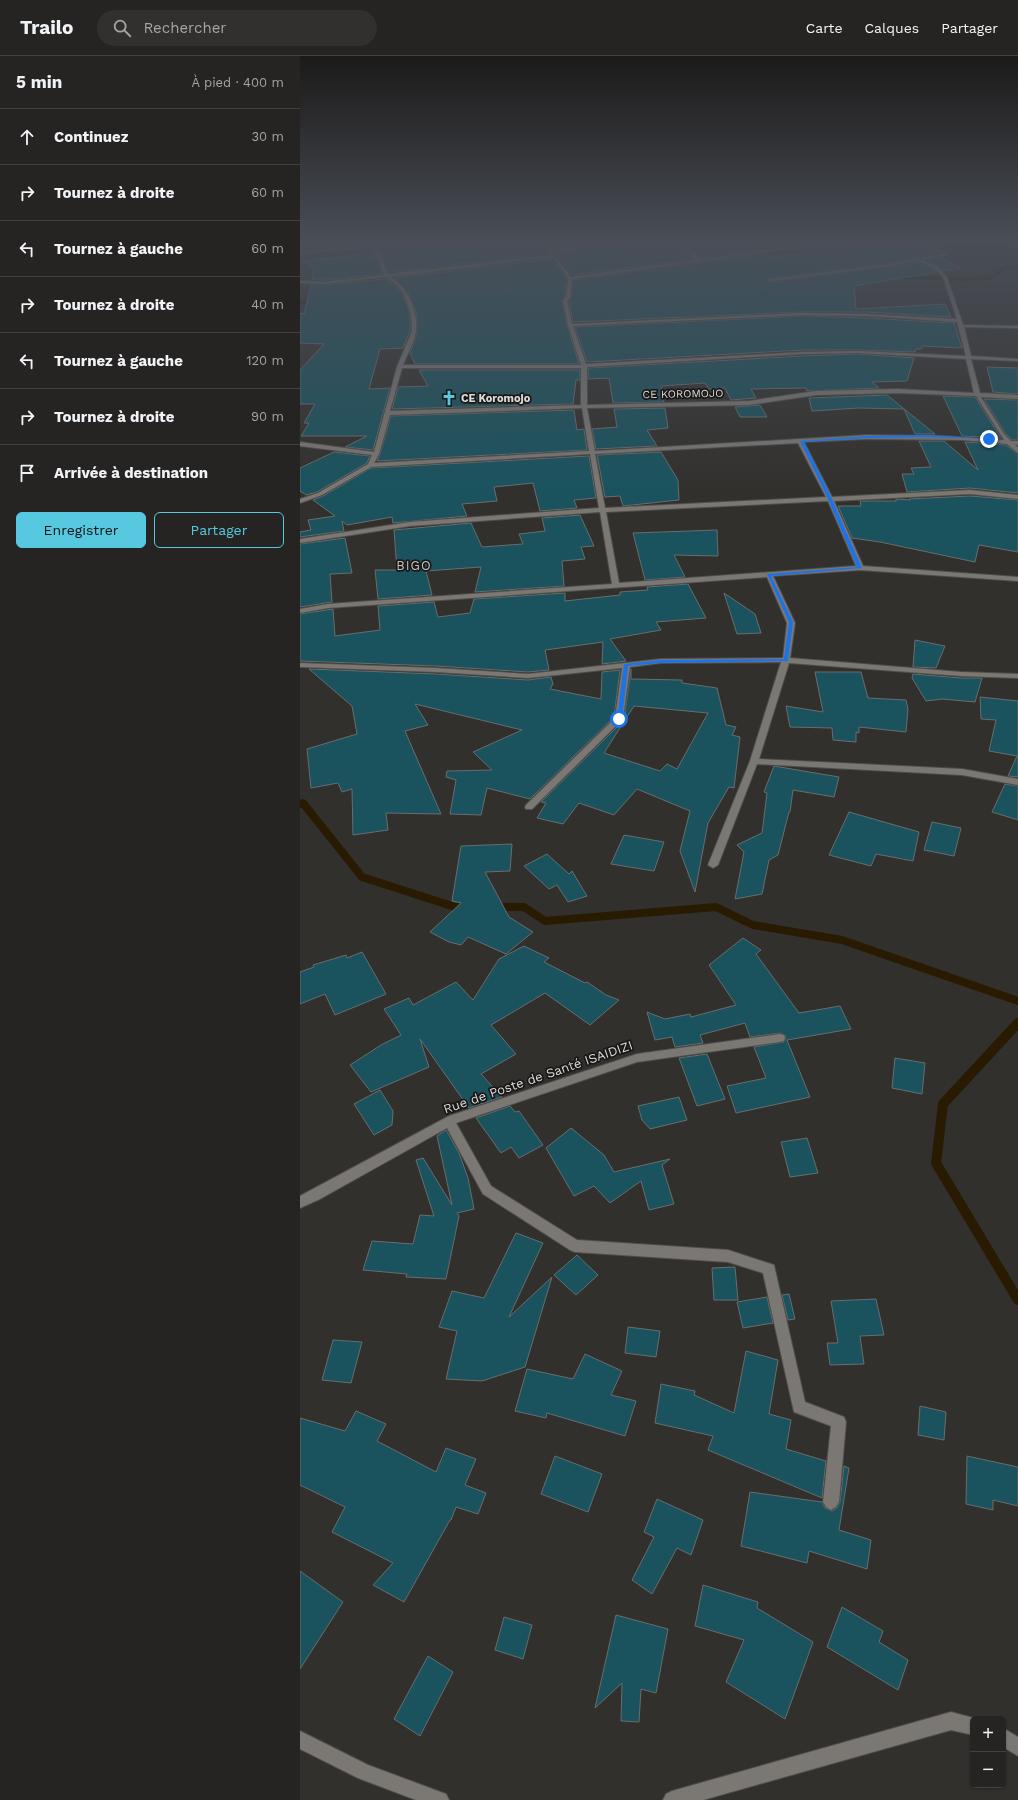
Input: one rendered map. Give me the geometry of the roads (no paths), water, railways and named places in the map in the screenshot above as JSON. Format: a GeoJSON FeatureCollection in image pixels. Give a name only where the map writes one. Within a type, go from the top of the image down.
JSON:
{"type":"FeatureCollection","features":[{"type":"Feature","properties":{"kind":"street"},"geometry":{"type":"LineString","coordinates":[[370,465],[376,454],[400,367],[414,331],[414,325]]}},
{"type":"Feature","properties":{"kind":"street"},"geometry":{"type":"LineString","coordinates":[[570,325],[584,366],[584,406],[616,585]]}},
{"type":"Feature","properties":{"kind":"street"},"geometry":{"type":"LineString","coordinates":[[961,325],[977,394],[1002,435],[1018,451]]}},
{"type":"Feature","properties":{"kind":"street"},"geometry":{"type":"LineString","coordinates":[[995,325],[1018,327]]}},
{"type":"Feature","properties":{"kind":"street"},"geometry":{"type":"LineString","coordinates":[[400,367],[584,366],[803,353],[858,352],[1018,360]]}},
{"type":"Feature","properties":{"kind":"street","name":"CE KOROMOJO"},"geometry":{"type":"LineString","coordinates":[[388,413],[584,406],[749,403],[816,393],[898,391],[1018,397]]}},
{"type":"Feature","properties":{"kind":"street"},"geometry":{"type":"LineString","coordinates":[[300,501],[320,494],[370,465],[801,442],[868,437],[928,436],[989,439],[1018,443]]}},
{"type":"Feature","properties":{"kind":"street"},"geometry":{"type":"LineString","coordinates":[[801,442],[830,499],[860,568]]}},
{"type":"Feature","properties":{"kind":"street"},"geometry":{"type":"LineString","coordinates":[[300,444],[376,454]]}},
{"type":"Feature","properties":{"kind":"street"},"geometry":{"type":"LineString","coordinates":[[300,541],[410,524],[603,510],[970,492],[1018,498]]}},
{"type":"Feature","properties":{"kind":"street"},"geometry":{"type":"LineString","coordinates":[[300,611],[328,606],[860,568],[1018,579]]}},
{"type":"Feature","properties":{"kind":"street"},"geometry":{"type":"LineString","coordinates":[[713,865],[754,761],[786,660],[791,622],[769,574]]}},
{"type":"Feature","properties":{"kind":"street"},"geometry":{"type":"LineString","coordinates":[[300,665],[436,670],[528,676],[661,661],[786,660],[961,674],[1018,676]]}},
{"type":"Feature","properties":{"kind":"street"},"geometry":{"type":"LineString","coordinates":[[529,807],[619,719],[626,665]]}},
{"type":"Feature","properties":{"kind":"street"},"geometry":{"type":"LineString","coordinates":[[754,761],[962,772],[1018,782]]}},
{"type":"Feature","properties":{"kind":"street","name":"Rue de Poste de Santé ISAIDIZI"},"geometry":{"type":"LineString","coordinates":[[300,1202],[316,1195],[449,1121],[637,1058],[780,1038]]}},
{"type":"Feature","properties":{"kind":"street"},"geometry":{"type":"LineString","coordinates":[[449,1121],[487,1190],[575,1246],[728,1256],[769,1269],[799,1407],[839,1422],[831,1502]]}},
{"type":"Feature","properties":{"kind":"street"},"geometry":{"type":"LineString","coordinates":[[672,1800],[951,1721],[970,1725]]}},
{"type":"Feature","properties":{"kind":"street"},"geometry":{"type":"LineString","coordinates":[[1006,1739],[1018,1747]]}},
{"type":"Feature","properties":{"kind":"street"},"geometry":{"type":"LineString","coordinates":[[300,1740],[364,1772],[440,1800]]}},
{"type":"Feature","properties":{"kind":"waterway"},"geometry":{"type":"LineString","coordinates":[[300,804],[303,803],[362,877],[455,907],[467,907]]}},
{"type":"Feature","properties":{"kind":"waterway"},"geometry":{"type":"LineString","coordinates":[[493,907],[524,907],[545,921],[716,907],[753,925],[842,940],[1018,1001]]}},
{"type":"Feature","properties":{"kind":"waterway"},"geometry":{"type":"LineString","coordinates":[[1018,1023],[943,1104],[936,1163],[1018,1300]]}},
{"type":"Feature","properties":{"kind":"place","name":"CE Koromojo"},"geometry":{"type":"Point","coordinates":[449,398]}},
{"type":"Feature","properties":{"kind":"district","name":"BIGO"},"geometry":{"type":"Point","coordinates":[414,565]}}]}
